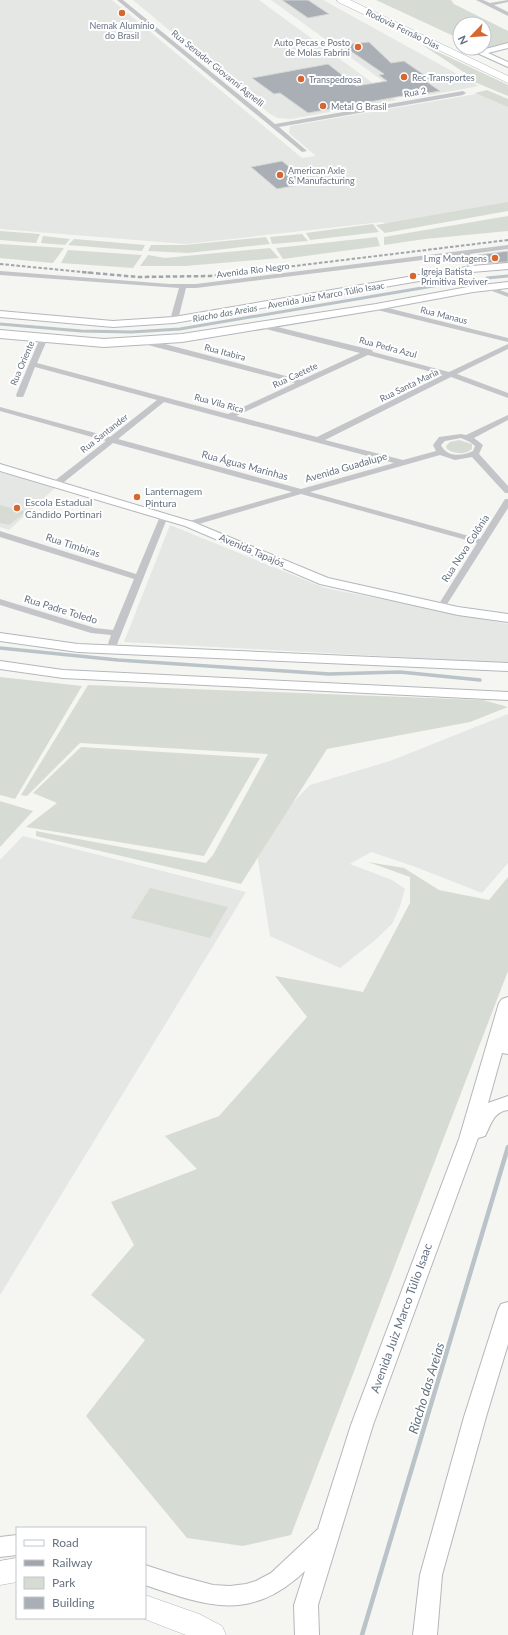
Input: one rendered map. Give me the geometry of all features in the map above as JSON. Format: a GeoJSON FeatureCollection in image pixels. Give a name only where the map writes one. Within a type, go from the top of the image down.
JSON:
{"type":"FeatureCollection","features":[{"type":"Feature","properties":{"kind":"highway"},"geometry":{"type":"LineString","coordinates":[[333,0],[343,8],[378,26],[450,52]]}},
{"type":"Feature","properties":{"kind":"highway","name":"Rodovia Fernão Dias"},"geometry":{"type":"LineString","coordinates":[[342,0],[508,80]]}},
{"type":"Feature","properties":{"kind":"highway","name":"Rodovia Fernão Dias"},"geometry":{"type":"LineString","coordinates":[[357,0],[508,72]]}},
{"type":"Feature","properties":{"kind":"highway"},"geometry":{"type":"LineString","coordinates":[[0,1573],[16,1570]]}},
{"type":"Feature","properties":{"kind":"highway"},"geometry":{"type":"LineString","coordinates":[[146,1607],[189,1623],[212,1635]]}},
{"type":"Feature","properties":{"kind":"main road"},"geometry":{"type":"LineString","coordinates":[[492,48],[508,45]]}},
{"type":"Feature","properties":{"kind":"main road"},"geometry":{"type":"LineString","coordinates":[[489,56],[508,65]]}},
{"type":"Feature","properties":{"kind":"main road","name":"Avenida Juiz Marco Túlio Isaac"},"geometry":{"type":"LineString","coordinates":[[0,314],[113,324],[174,320],[457,273],[472,269],[508,266]]}},
{"type":"Feature","properties":{"kind":"main road"},"geometry":{"type":"LineString","coordinates":[[472,269],[486,287]]}},
{"type":"Feature","properties":{"kind":"main road"},"geometry":{"type":"LineString","coordinates":[[457,273],[473,289]]}},
{"type":"Feature","properties":{"kind":"main road","name":"Avenida Juiz Marco Túlio Isaac"},"geometry":{"type":"LineString","coordinates":[[0,334],[104,343],[182,338],[473,289],[508,285]]}},
{"type":"Feature","properties":{"kind":"main road","name":"Avenida Tapajós"},"geometry":{"type":"LineString","coordinates":[[0,467],[189,524],[324,581],[440,607],[508,618]]}},
{"type":"Feature","properties":{"kind":"main road"},"geometry":{"type":"LineString","coordinates":[[0,638],[78,648],[111,650],[508,667]]}},
{"type":"Feature","properties":{"kind":"main road"},"geometry":{"type":"LineString","coordinates":[[0,665],[63,674],[508,696]]}},
{"type":"Feature","properties":{"kind":"main road","name":"Avenida Juiz Marco Túlio Isaac"},"geometry":{"type":"LineString","coordinates":[[307,1635],[306,1605],[327,1535],[362,1425],[468,1138],[508,1003]]}},
{"type":"Feature","properties":{"kind":"main road"},"geometry":{"type":"LineString","coordinates":[[508,1039],[508,1048]]}},
{"type":"Feature","properties":{"kind":"main road"},"geometry":{"type":"LineString","coordinates":[[436,1224],[459,1192],[482,1118],[491,1108],[508,1103]]}},
{"type":"Feature","properties":{"kind":"main road"},"geometry":{"type":"LineString","coordinates":[[425,1635],[431,1575],[508,1310]]}},
{"type":"Feature","properties":{"kind":"main road"},"geometry":{"type":"LineString","coordinates":[[146,1575],[193,1591],[226,1597],[250,1595],[279,1580],[327,1535]]}},
{"type":"Feature","properties":{"kind":"main road"},"geometry":{"type":"LineString","coordinates":[[0,1547],[16,1545]]}},
{"type":"Feature","properties":{"kind":"street","name":"Rua Senador Giovanni Agnelli"},"geometry":{"type":"LineString","coordinates":[[120,0],[275,126],[304,152]]}},
{"type":"Feature","properties":{"kind":"street"},"geometry":{"type":"LineString","coordinates":[[479,0],[508,14]]}},
{"type":"Feature","properties":{"kind":"street"},"geometry":{"type":"LineString","coordinates":[[488,5],[508,0]]}},
{"type":"Feature","properties":{"kind":"street","name":"Rua 2"},"geometry":{"type":"LineString","coordinates":[[275,126],[463,93]]}},
{"type":"Feature","properties":{"kind":"street","name":"Avenida Rio Negro"},"geometry":{"type":"LineString","coordinates":[[0,273],[183,286],[204,285],[508,248]]}},
{"type":"Feature","properties":{"kind":"street"},"geometry":{"type":"LineString","coordinates":[[466,253],[472,269]]}},
{"type":"Feature","properties":{"kind":"street"},"geometry":{"type":"LineString","coordinates":[[174,320],[183,286]]}},
{"type":"Feature","properties":{"kind":"street"},"geometry":{"type":"LineString","coordinates":[[486,287],[508,296]]}},
{"type":"Feature","properties":{"kind":"street","name":"Rua Manaus"},"geometry":{"type":"LineString","coordinates":[[376,306],[508,340]]}},
{"type":"Feature","properties":{"kind":"street","name":"Rua Pedra Azul"},"geometry":{"type":"LineString","coordinates":[[261,325],[452,374],[508,396]]}},
{"type":"Feature","properties":{"kind":"street","name":"Rua Oriente"},"geometry":{"type":"LineString","coordinates":[[20,396],[44,338]]}},
{"type":"Feature","properties":{"kind":"street","name":"Rua Itabira"},"geometry":{"type":"LineString","coordinates":[[143,341],[302,383]]}},
{"type":"Feature","properties":{"kind":"street","name":"Rua Santa Maria"},"geometry":{"type":"LineString","coordinates":[[318,440],[508,346]]}},
{"type":"Feature","properties":{"kind":"street","name":"Rua Caetete"},"geometry":{"type":"LineString","coordinates":[[230,416],[369,352]]}},
{"type":"Feature","properties":{"kind":"street","name":"Rua Vila Rica"},"geometry":{"type":"LineString","coordinates":[[32,364],[400,462]]}},
{"type":"Feature","properties":{"kind":"street","name":"Rua Santander"},"geometry":{"type":"LineString","coordinates":[[56,484],[164,398]]}},
{"type":"Feature","properties":{"kind":"street","name":"Rua Águas Marinhas"},"geometry":{"type":"LineString","coordinates":[[0,409],[483,542]]}},
{"type":"Feature","properties":{"kind":"street"},"geometry":{"type":"LineString","coordinates":[[467,438],[508,416]]}},
{"type":"Feature","properties":{"kind":"street"},"geometry":{"type":"LineString","coordinates":[[454,436],[467,438],[473,440],[479,445],[478,452],[457,457],[441,452],[437,445],[442,439],[454,436]]}},
{"type":"Feature","properties":{"kind":"street","name":"Avenida Guadalupe"},"geometry":{"type":"LineString","coordinates":[[189,524],[400,462],[441,452]]}},
{"type":"Feature","properties":{"kind":"street"},"geometry":{"type":"LineString","coordinates":[[474,454],[508,491]]}},
{"type":"Feature","properties":{"kind":"street","name":"Rua Nova Colônia"},"geometry":{"type":"LineString","coordinates":[[440,607],[508,501]]}},
{"type":"Feature","properties":{"kind":"street"},"geometry":{"type":"LineString","coordinates":[[111,650],[116,633],[140,578],[164,516]]}},
{"type":"Feature","properties":{"kind":"street","name":"Rua Timbiras"},"geometry":{"type":"LineString","coordinates":[[0,534],[140,578]]}},
{"type":"Feature","properties":{"kind":"street","name":"Rua Padre Toledo"},"geometry":{"type":"LineString","coordinates":[[0,602],[94,631],[116,633]]}},
{"type":"Feature","properties":{"kind":"shaded area"},"geometry":{"type":"Polygon","coordinates":[[[0,0],[112,0],[302,158],[316,156],[289,133],[290,126],[482,93],[508,105],[508,204],[389,225],[382,222],[186,244],[0,229],[0,0]]]}},
{"type":"Feature","properties":{"kind":"shaded area"},"geometry":{"type":"Polygon","coordinates":[[[133,0],[259,0],[396,100],[291,119],[278,118],[270,114],[133,0]]]}},
{"type":"Feature","properties":{"kind":"shaded area"},"geometry":{"type":"Polygon","coordinates":[[[271,0],[323,0],[479,86],[408,99],[271,0]]]}},
{"type":"Feature","properties":{"kind":"shaded area","name":"Escola Estadual Cândido Portinari"},"geometry":{"type":"Polygon","coordinates":[[[0,472],[55,488],[9,530],[0,527],[0,472]]]}},
{"type":"Feature","properties":{"kind":"shaded area"},"geometry":{"type":"Polygon","coordinates":[[[170,525],[325,588],[508,624],[508,663],[124,642],[170,525]]]}},
{"type":"Feature","properties":{"kind":"shaded area"},"geometry":{"type":"Polygon","coordinates":[[[508,714],[508,863],[482,893],[413,866],[371,852],[350,864],[392,880],[405,889],[400,906],[392,924],[374,941],[340,968],[270,936],[255,841],[310,785],[390,761],[508,714]]]}},
{"type":"Feature","properties":{"kind":"shaded area"},"geometry":{"type":"Polygon","coordinates":[[[23,836],[246,892],[0,1295],[0,860],[23,836]]]}},
{"type":"Feature","properties":{"kind":"green space"},"geometry":{"type":"Polygon","coordinates":[[[376,0],[451,0],[454,4],[478,16],[452,16],[452,35],[376,0]]]}},
{"type":"Feature","properties":{"kind":"green space"},"geometry":{"type":"Polygon","coordinates":[[[492,23],[508,31],[508,42],[492,46],[492,23]]]}},
{"type":"Feature","properties":{"kind":"green space"},"geometry":{"type":"Polygon","coordinates":[[[421,44],[508,85],[508,96],[472,81],[474,79],[421,44]]]}},
{"type":"Feature","properties":{"kind":"green space"},"geometry":{"type":"Polygon","coordinates":[[[487,90],[508,99],[508,107],[475,93],[487,90]]]}},
{"type":"Feature","properties":{"kind":"green space"},"geometry":{"type":"Polygon","coordinates":[[[508,202],[508,211],[385,233],[376,225],[508,202]]]}},
{"type":"Feature","properties":{"kind":"green space"},"geometry":{"type":"Polygon","coordinates":[[[508,216],[508,231],[425,239],[384,245],[384,237],[508,216]]]}},
{"type":"Feature","properties":{"kind":"green space"},"geometry":{"type":"Polygon","coordinates":[[[373,224],[379,232],[310,240],[306,233],[373,224]]]}},
{"type":"Feature","properties":{"kind":"green space"},"geometry":{"type":"Polygon","coordinates":[[[0,231],[40,234],[36,243],[0,240],[0,231]]]}},
{"type":"Feature","properties":{"kind":"green space"},"geometry":{"type":"Polygon","coordinates":[[[302,234],[308,241],[272,244],[270,237],[302,234]]]}},
{"type":"Feature","properties":{"kind":"green space"},"geometry":{"type":"Polygon","coordinates":[[[43,236],[70,239],[65,245],[41,243],[43,236]]]}},
{"type":"Feature","properties":{"kind":"green space"},"geometry":{"type":"Polygon","coordinates":[[[266,237],[270,244],[188,253],[148,251],[151,245],[185,245],[266,237]]]}},
{"type":"Feature","properties":{"kind":"green space"},"geometry":{"type":"Polygon","coordinates":[[[377,237],[380,246],[283,259],[276,248],[377,237]]]}},
{"type":"Feature","properties":{"kind":"green space"},"geometry":{"type":"Polygon","coordinates":[[[74,239],[145,245],[142,251],[68,245],[74,239]]]}},
{"type":"Feature","properties":{"kind":"green space"},"geometry":{"type":"Polygon","coordinates":[[[0,244],[64,248],[53,263],[0,258],[0,244]]]}},
{"type":"Feature","properties":{"kind":"green space"},"geometry":{"type":"Polygon","coordinates":[[[270,248],[279,258],[185,266],[140,266],[148,255],[165,258],[270,248]]]}},
{"type":"Feature","properties":{"kind":"green space"},"geometry":{"type":"Polygon","coordinates":[[[68,250],[142,255],[133,268],[61,263],[68,250]]]}},
{"type":"Feature","properties":{"kind":"green space"},"geometry":{"type":"Polygon","coordinates":[[[459,440],[472,444],[472,449],[460,453],[447,449],[446,446],[450,442],[459,440]]]}},
{"type":"Feature","properties":{"kind":"green space"},"geometry":{"type":"Polygon","coordinates":[[[0,505],[26,512],[9,525],[0,523],[0,505]]]}},
{"type":"Feature","properties":{"kind":"green space"},"geometry":{"type":"Polygon","coordinates":[[[0,677],[82,686],[15,799],[0,795],[0,677]]]}},
{"type":"Feature","properties":{"kind":"green space"},"geometry":{"type":"Polygon","coordinates":[[[88,685],[483,700],[508,707],[470,722],[327,749],[241,884],[36,836],[36,831],[206,863],[213,855],[268,754],[80,743],[27,796],[21,795],[88,685]]]}},
{"type":"Feature","properties":{"kind":"green space"},"geometry":{"type":"Polygon","coordinates":[[[81,747],[260,758],[204,856],[26,827],[57,803],[33,793],[81,747]]]}},
{"type":"Feature","properties":{"kind":"green space"},"geometry":{"type":"Polygon","coordinates":[[[0,801],[33,811],[0,847],[0,801]]]}},
{"type":"Feature","properties":{"kind":"green space"},"geometry":{"type":"Polygon","coordinates":[[[368,862],[404,868],[439,890],[489,900],[508,877],[508,971],[291,1535],[243,1546],[187,1538],[86,1416],[145,1340],[91,1295],[134,1245],[111,1202],[197,1169],[165,1136],[219,1116],[307,1017],[275,976],[363,992],[410,903],[410,877],[368,862]]]}},
{"type":"Feature","properties":{"kind":"green space"},"geometry":{"type":"Polygon","coordinates":[[[150,888],[228,907],[210,938],[131,918],[150,888]]]}},
{"type":"Feature","properties":{"kind":"building"},"geometry":{"type":"Polygon","coordinates":[[[282,0],[308,0],[329,14],[308,18],[282,0]]]}},
{"type":"Feature","properties":{"kind":"building"},"geometry":{"type":"Polygon","coordinates":[[[369,42],[391,63],[404,61],[430,79],[424,80],[440,91],[410,96],[408,95],[308,113],[280,93],[274,94],[252,78],[328,64],[356,86],[387,81],[379,75],[384,74],[342,45],[369,42]]]}},
{"type":"Feature","properties":{"kind":"building","name":"American Axle & Manufacturing"},"geometry":{"type":"Polygon","coordinates":[[[282,161],[309,183],[277,189],[251,167],[282,161]]]}},
{"type":"Feature","properties":{"kind":"building","name":"Lmg Montagens"},"geometry":{"type":"Polygon","coordinates":[[[508,251],[508,262],[486,263],[478,255],[508,251]]]}},
{"type":"Feature","properties":{"kind":"waterway","name":"Riacho das Areias"},"geometry":{"type":"LineString","coordinates":[[487,278],[508,276]]}},
{"type":"Feature","properties":{"kind":"waterway","name":"Riacho das Areias"},"geometry":{"type":"LineString","coordinates":[[0,324],[81,331],[131,332],[180,329],[451,283]]}},
{"type":"Feature","properties":{"kind":"waterway"},"geometry":{"type":"LineString","coordinates":[[0,648],[118,660],[329,674],[400,672],[480,680]]}},
{"type":"Feature","properties":{"kind":"waterway","name":"Riacho das Areias"},"geometry":{"type":"LineString","coordinates":[[362,1635],[508,1147]]}},
{"type":"Feature","properties":{"kind":"railway"},"geometry":{"type":"LineString","coordinates":[[237,273],[508,240]]}},
{"type":"Feature","properties":{"kind":"railway"},"geometry":{"type":"LineString","coordinates":[[0,264],[91,273]]}},
{"type":"Feature","properties":{"kind":"railway"},"geometry":{"type":"LineString","coordinates":[[82,272],[91,273]]}},
{"type":"Feature","properties":{"kind":"railway"},"geometry":{"type":"LineString","coordinates":[[91,273],[138,277],[210,276],[245,272]]}},
{"type":"Feature","properties":{"kind":"place","name":"Nemak Alumínio do Brasil"},"geometry":{"type":"Point","coordinates":[122,13]}},
{"type":"Feature","properties":{"kind":"place","name":"Auto Pecas e Posto de Molas Fabrini"},"geometry":{"type":"Point","coordinates":[358,47]}},
{"type":"Feature","properties":{"kind":"place","name":"Rec Transportes"},"geometry":{"type":"Point","coordinates":[404,77]}},
{"type":"Feature","properties":{"kind":"place","name":"Transpedrosa"},"geometry":{"type":"Point","coordinates":[301,79]}},
{"type":"Feature","properties":{"kind":"place","name":"Metal G Brasil"},"geometry":{"type":"Point","coordinates":[323,106]}},
{"type":"Feature","properties":{"kind":"place","name":"American Axle & Manufacturing"},"geometry":{"type":"Point","coordinates":[280,175]}},
{"type":"Feature","properties":{"kind":"place","name":"Lmg Montagens"},"geometry":{"type":"Point","coordinates":[495,258]}},
{"type":"Feature","properties":{"kind":"place","name":"Igreja Batista Primitiva Reviver"},"geometry":{"type":"Point","coordinates":[413,276]}},
{"type":"Feature","properties":{"kind":"place","name":"Lanternagem Pintura"},"geometry":{"type":"Point","coordinates":[137,497]}},
{"type":"Feature","properties":{"kind":"place","name":"Escola Estadual Cândido Portinari"},"geometry":{"type":"Point","coordinates":[17,508]}}]}
